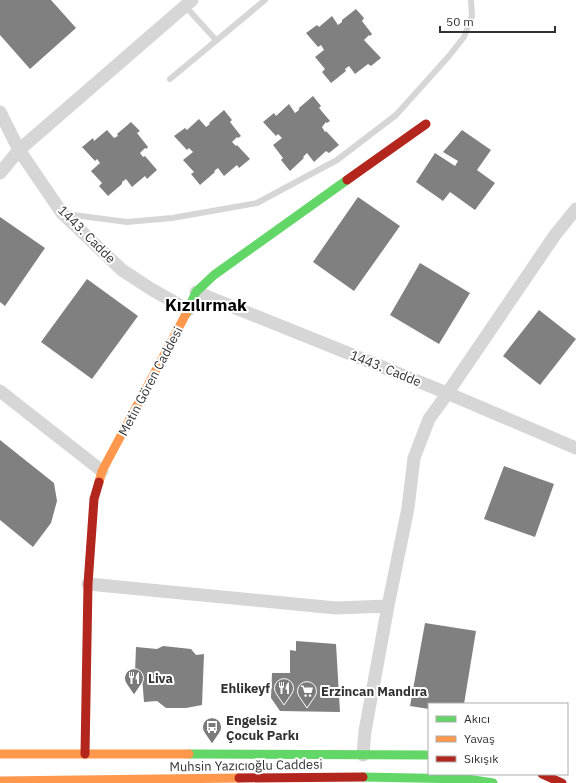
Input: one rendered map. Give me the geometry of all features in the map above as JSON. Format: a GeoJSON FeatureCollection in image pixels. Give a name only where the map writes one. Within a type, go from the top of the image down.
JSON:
{"type":"FeatureCollection","features":[{"type":"Feature","properties":{"kind":"main road","name":"Metin Gören Caddesi"},"geometry":{"type":"LineString","coordinates":[[85,754],[84,649],[94,499],[102,471],[188,310],[196,292],[214,275],[426,124]]}},
{"type":"Feature","properties":{"kind":"main road","name":"Muhsin Yazıcıoğlu Caddesi"},"geometry":{"type":"LineString","coordinates":[[0,754],[85,754],[362,769],[467,779],[493,783]]}},
{"type":"Feature","properties":{"kind":"main road","name":"Muhsin Yazıcıoğlu Caddesi"},"geometry":{"type":"LineString","coordinates":[[0,781],[95,781],[362,769],[428,755]]}},
{"type":"Feature","properties":{"kind":"main road"},"geometry":{"type":"LineString","coordinates":[[544,775],[562,783]]}},
{"type":"Feature","properties":{"kind":"street"},"geometry":{"type":"LineString","coordinates":[[0,173],[19,150],[188,3]]}},
{"type":"Feature","properties":{"kind":"street","name":"1443. Cadde"},"geometry":{"type":"LineString","coordinates":[[0,112],[19,150],[62,213],[122,270],[151,289],[188,310]]}},
{"type":"Feature","properties":{"kind":"street"},"geometry":{"type":"LineString","coordinates":[[362,769],[365,731],[408,508],[414,458],[429,419],[555,235],[576,209]]}},
{"type":"Feature","properties":{"kind":"street","name":"1443. Cadde"},"geometry":{"type":"LineString","coordinates":[[196,292],[447,393],[576,448]]}},
{"type":"Feature","properties":{"kind":"street"},"geometry":{"type":"LineString","coordinates":[[0,391],[102,471]]}},
{"type":"Feature","properties":{"kind":"street"},"geometry":{"type":"LineString","coordinates":[[88,584],[336,608],[388,606]]}},
{"type":"Feature","properties":{"kind":"lane"},"geometry":{"type":"LineString","coordinates":[[170,79],[265,0]]}},
{"type":"Feature","properties":{"kind":"lane"},"geometry":{"type":"LineString","coordinates":[[62,213],[126,222],[172,218],[257,203],[337,160],[396,115],[464,37],[472,16],[471,0]]}},
{"type":"Feature","properties":{"kind":"lane"},"geometry":{"type":"LineString","coordinates":[[188,3],[216,40]]}},
{"type":"Feature","properties":{"kind":"building"},"geometry":{"type":"Polygon","coordinates":[[[0,0],[51,0],[76,28],[30,69],[0,35],[0,0]]]}},
{"type":"Feature","properties":{"kind":"building"},"geometry":{"type":"Polygon","coordinates":[[[356,9],[364,18],[362,21],[372,34],[364,40],[381,58],[371,66],[368,64],[355,74],[349,66],[345,69],[346,71],[331,83],[322,72],[325,69],[315,57],[324,50],[321,45],[318,47],[306,33],[317,25],[319,27],[332,16],[338,25],[356,9]]]}},
{"type":"Feature","properties":{"kind":"building"},"geometry":{"type":"Polygon","coordinates":[[[313,96],[321,106],[319,108],[330,121],[327,123],[326,122],[322,127],[325,132],[326,131],[339,145],[329,153],[326,151],[314,162],[307,153],[303,157],[304,158],[290,171],[281,160],[283,158],[273,145],[282,138],[278,134],[276,136],[263,122],[274,113],[276,116],[289,104],[295,113],[313,96]]]}},
{"type":"Feature","properties":{"kind":"building"},"geometry":{"type":"Polygon","coordinates":[[[224,110],[232,120],[230,122],[241,136],[238,138],[237,137],[232,142],[236,146],[237,145],[250,159],[239,168],[237,165],[224,176],[218,168],[200,185],[191,174],[194,172],[183,160],[193,152],[189,148],[187,150],[174,136],[185,128],[187,130],[199,119],[206,127],[224,110]]]}},
{"type":"Feature","properties":{"kind":"building"},"geometry":{"type":"Polygon","coordinates":[[[131,122],[140,131],[137,133],[148,147],[140,153],[143,157],[145,156],[157,170],[147,179],[145,176],[132,187],[126,179],[108,196],[99,186],[102,183],[91,171],[100,163],[97,159],[95,161],[82,147],[93,138],[94,141],[107,130],[114,138],[118,136],[117,134],[131,122]]]}},
{"type":"Feature","properties":{"kind":"building"},"geometry":{"type":"Polygon","coordinates":[[[462,130],[491,150],[477,170],[495,183],[475,210],[450,192],[443,201],[416,182],[435,153],[455,166],[458,161],[443,152],[462,130]]]}},
{"type":"Feature","properties":{"kind":"building"},"geometry":{"type":"Polygon","coordinates":[[[358,197],[400,226],[354,291],[313,262],[358,197]]]}},
{"type":"Feature","properties":{"kind":"building"},"geometry":{"type":"Polygon","coordinates":[[[0,217],[45,248],[5,306],[0,302],[0,217]]]}},
{"type":"Feature","properties":{"kind":"building"},"geometry":{"type":"Polygon","coordinates":[[[420,263],[470,293],[439,344],[390,315],[420,263]]]}},
{"type":"Feature","properties":{"kind":"building"},"geometry":{"type":"Polygon","coordinates":[[[87,279],[138,316],[92,379],[41,342],[87,279]]]}},
{"type":"Feature","properties":{"kind":"building"},"geometry":{"type":"Polygon","coordinates":[[[539,310],[576,339],[540,385],[503,356],[539,310]]]}},
{"type":"Feature","properties":{"kind":"building"},"geometry":{"type":"Polygon","coordinates":[[[0,440],[54,483],[57,501],[51,523],[33,547],[0,520],[0,440]]]}},
{"type":"Feature","properties":{"kind":"building"},"geometry":{"type":"Polygon","coordinates":[[[504,466],[554,484],[535,537],[484,519],[504,466]]]}},
{"type":"Feature","properties":{"kind":"building"},"geometry":{"type":"Polygon","coordinates":[[[425,623],[476,631],[464,703],[428,703],[428,709],[410,706],[425,623]]]}},
{"type":"Feature","properties":{"kind":"building"},"geometry":{"type":"Polygon","coordinates":[[[296,641],[336,644],[340,712],[280,711],[271,698],[272,673],[290,673],[290,650],[296,651],[296,641]]]}},
{"type":"Feature","properties":{"kind":"building"},"geometry":{"type":"Polygon","coordinates":[[[163,646],[191,649],[196,655],[204,654],[202,705],[186,708],[166,708],[157,701],[144,702],[142,677],[135,672],[136,647],[157,649],[163,646]]]}},
{"type":"Feature","properties":{"kind":"traffic: fast"},"geometry":{"type":"LineString","coordinates":[[186,314],[196,292],[214,275],[347,180]]}},
{"type":"Feature","properties":{"kind":"traffic: fast"},"geometry":{"type":"LineString","coordinates":[[189,754],[428,755]]}},
{"type":"Feature","properties":{"kind":"traffic: fast"},"geometry":{"type":"LineString","coordinates":[[363,777],[467,779],[493,783]]}},
{"type":"Feature","properties":{"kind":"traffic: slow"},"geometry":{"type":"LineString","coordinates":[[99,482],[102,471],[186,314]]}},
{"type":"Feature","properties":{"kind":"traffic: slow"},"geometry":{"type":"LineString","coordinates":[[0,754],[189,754]]}},
{"type":"Feature","properties":{"kind":"traffic: slow"},"geometry":{"type":"LineString","coordinates":[[0,781],[239,778]]}},
{"type":"Feature","properties":{"kind":"traffic: jam"},"geometry":{"type":"LineString","coordinates":[[347,180],[426,124]]}},
{"type":"Feature","properties":{"kind":"traffic: jam"},"geometry":{"type":"LineString","coordinates":[[85,754],[88,584],[94,499],[99,482]]}},
{"type":"Feature","properties":{"kind":"traffic: jam"},"geometry":{"type":"LineString","coordinates":[[544,775],[562,783]]}},
{"type":"Feature","properties":{"kind":"traffic: jam"},"geometry":{"type":"LineString","coordinates":[[239,778],[363,777]]}},
{"type":"Feature","properties":{"kind":"place","name":"Liva"},"geometry":{"type":"Point","coordinates":[134,695]}},
{"type":"Feature","properties":{"kind":"place","name":"Ehlikeyf"},"geometry":{"type":"Point","coordinates":[284,705]}},
{"type":"Feature","properties":{"kind":"place","name":"Erzincan Mandıra"},"geometry":{"type":"Point","coordinates":[307,708]}},
{"type":"Feature","properties":{"kind":"place","name":"Engelsiz Çocuk Parkı"},"geometry":{"type":"Point","coordinates":[212,744]}},
{"type":"Feature","properties":{"kind":"district","name":"Kızılırmak"},"geometry":{"type":"Point","coordinates":[206,305]}}]}
